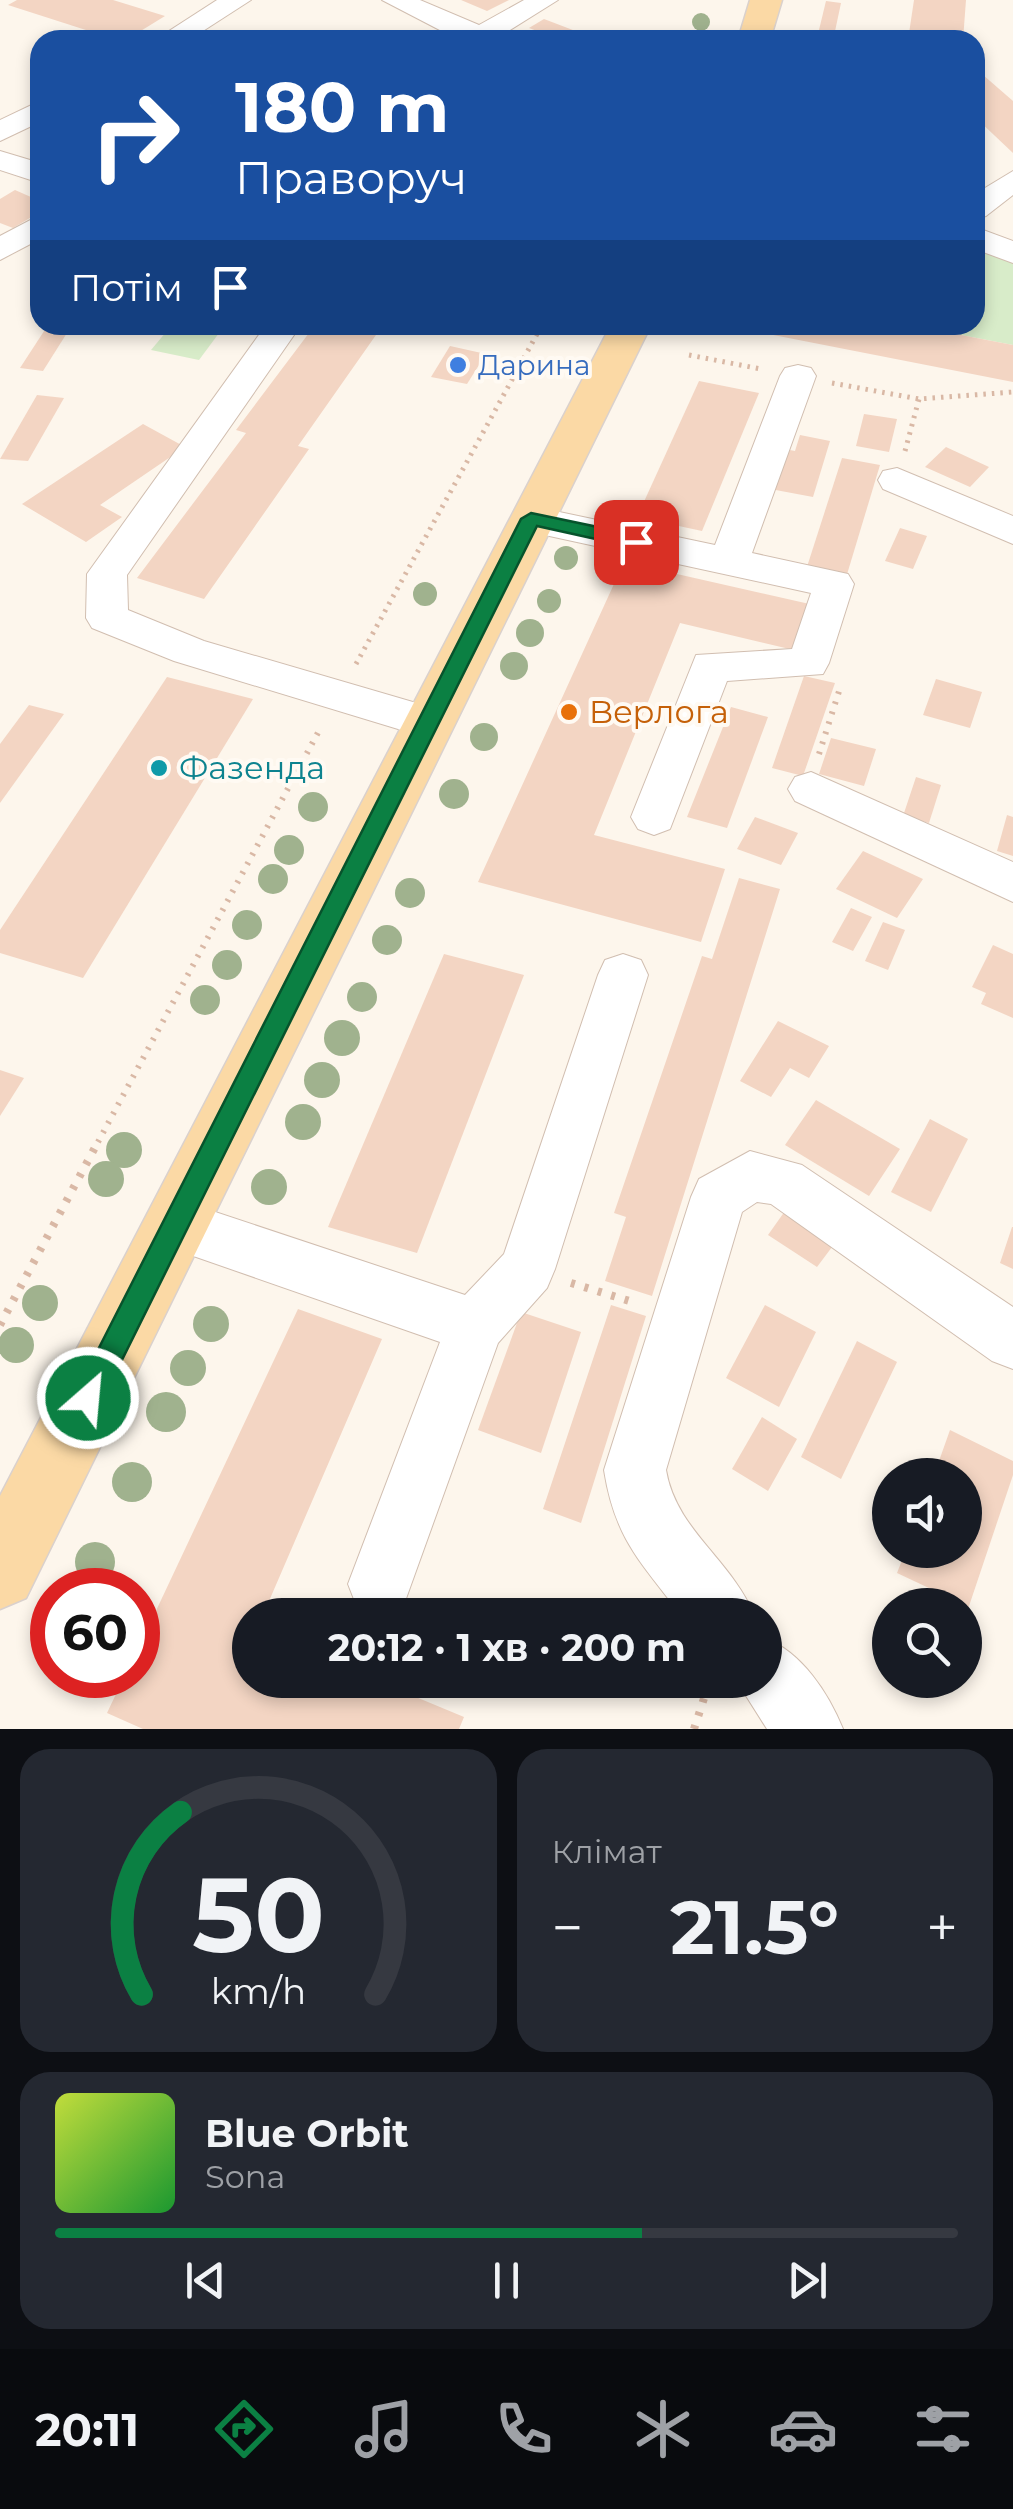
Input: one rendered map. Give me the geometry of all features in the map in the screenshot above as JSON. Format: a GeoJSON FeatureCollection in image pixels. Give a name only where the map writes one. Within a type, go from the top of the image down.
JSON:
{"type":"FeatureCollection","features":[{"type":"Feature","properties":{"kind":"main road"},"geometry":{"type":"LineString","coordinates":[[757,30],[766,0]]}},
{"type":"Feature","properties":{"kind":"main road"},"geometry":{"type":"LineString","coordinates":[[0,1572],[626,335]]}},
{"type":"Feature","properties":{"kind":"street"},"geometry":{"type":"LineString","coordinates":[[188,30],[237,0]]}},
{"type":"Feature","properties":{"kind":"street"},"geometry":{"type":"LineString","coordinates":[[396,0],[462,30]]}},
{"type":"Feature","properties":{"kind":"street"},"geometry":{"type":"LineString","coordinates":[[496,30],[544,0]]}},
{"type":"Feature","properties":{"kind":"street"},"geometry":{"type":"LineString","coordinates":[[0,132],[30,116]]}},
{"type":"Feature","properties":{"kind":"street"},"geometry":{"type":"LineString","coordinates":[[0,160],[30,170]]}},
{"type":"Feature","properties":{"kind":"street"},"geometry":{"type":"LineString","coordinates":[[985,201],[1013,180]]}},
{"type":"Feature","properties":{"kind":"street"},"geometry":{"type":"LineString","coordinates":[[0,250],[30,231]]}},
{"type":"Feature","properties":{"kind":"street"},"geometry":{"type":"LineString","coordinates":[[985,241],[1013,252]]}},
{"type":"Feature","properties":{"kind":"street"},"geometry":{"type":"LineString","coordinates":[[277,335],[107,574],[107,618],[189,651],[431,724]]}},
{"type":"Feature","properties":{"kind":"street"},"geometry":{"type":"LineString","coordinates":[[728,562],[798,376]]}},
{"type":"Feature","properties":{"kind":"street"},"geometry":{"type":"LineString","coordinates":[[897,480],[1013,531]]}},
{"type":"Feature","properties":{"kind":"street"},"geometry":{"type":"LineString","coordinates":[[531,519],[834,584],[808,662],[711,666],[654,816]]}},
{"type":"Feature","properties":{"kind":"street"},"geometry":{"type":"LineString","coordinates":[[811,788],[1013,883]]}},
{"type":"Feature","properties":{"kind":"street"},"geometry":{"type":"LineString","coordinates":[[380,1584],[475,1326],[527,1270],[624,976]]}},
{"type":"Feature","properties":{"kind":"street"},"geometry":{"type":"LineString","coordinates":[[709,1598],[642,1513],[634,1470],[719,1197],[750,1176],[783,1182],[1013,1341]]}},
{"type":"Feature","properties":{"kind":"street"},"geometry":{"type":"LineString","coordinates":[[176,1225],[475,1326]]}},
{"type":"Feature","properties":{"kind":"street"},"geometry":{"type":"LineString","coordinates":[[782,1694],[809,1729]]}},
{"type":"Feature","properties":{"kind":"path"},"geometry":{"type":"LineString","coordinates":[[0,1325],[537,335]]}},
{"type":"Feature","properties":{"kind":"path"},"geometry":{"type":"LineString","coordinates":[[688,355],[919,399],[1013,392]]}},
{"type":"Feature","properties":{"kind":"path"},"geometry":{"type":"LineString","coordinates":[[897,480],[919,399]]}},
{"type":"Feature","properties":{"kind":"path"},"geometry":{"type":"LineString","coordinates":[[808,662],[842,684],[811,788]]}},
{"type":"Feature","properties":{"kind":"path"},"geometry":{"type":"LineString","coordinates":[[527,1270],[682,1317]]}},
{"type":"Feature","properties":{"kind":"path"},"geometry":{"type":"LineString","coordinates":[[694,1729],[704,1698]]}},
{"type":"Feature","properties":{"kind":"green space"},"geometry":{"type":"Polygon","coordinates":[[[985,241],[1013,253],[1013,345],[961,335],[985,335],[985,241]]]}},
{"type":"Feature","properties":{"kind":"green space"},"geometry":{"type":"Polygon","coordinates":[[[164,335],[218,335],[199,360],[151,350],[164,335]]]}},
{"type":"Feature","properties":{"kind":"building"},"geometry":{"type":"Polygon","coordinates":[[[17,0],[113,0],[165,16],[142,30],[86,30],[8,5],[17,0]]]}},
{"type":"Feature","properties":{"kind":"building"},"geometry":{"type":"Polygon","coordinates":[[[461,0],[509,0],[487,11],[461,0]]]}},
{"type":"Feature","properties":{"kind":"building"},"geometry":{"type":"Polygon","coordinates":[[[914,0],[966,0],[964,30],[910,30],[914,0]]]}},
{"type":"Feature","properties":{"kind":"building"},"geometry":{"type":"Polygon","coordinates":[[[826,1],[841,3],[835,30],[819,30],[826,1]]]}},
{"type":"Feature","properties":{"kind":"building"},"geometry":{"type":"Polygon","coordinates":[[[544,19],[573,30],[534,30],[529,28],[544,19]]]}},
{"type":"Feature","properties":{"kind":"building"},"geometry":{"type":"Polygon","coordinates":[[[985,77],[1013,101],[1013,153],[985,126],[985,77]]]}},
{"type":"Feature","properties":{"kind":"building"},"geometry":{"type":"Polygon","coordinates":[[[15,190],[30,197],[30,218],[13,228],[0,223],[0,199],[15,190]]]}},
{"type":"Feature","properties":{"kind":"building"},"geometry":{"type":"Polygon","coordinates":[[[41,335],[66,335],[43,371],[20,368],[41,335]]]}},
{"type":"Feature","properties":{"kind":"building"},"geometry":{"type":"Polygon","coordinates":[[[307,335],[376,335],[298,446],[309,449],[204,599],[137,578],[246,433],[236,430],[307,335]]]}},
{"type":"Feature","properties":{"kind":"building"},"geometry":{"type":"Polygon","coordinates":[[[773,335],[961,335],[1013,345],[1013,382],[773,335]]]}},
{"type":"Feature","properties":{"kind":"building","name":"Дарина"},"geometry":{"type":"Polygon","coordinates":[[[450,346],[486,354],[467,384],[431,377],[450,346]]]}},
{"type":"Feature","properties":{"kind":"building"},"geometry":{"type":"Polygon","coordinates":[[[699,381],[759,393],[702,531],[637,517],[699,381]]]}},
{"type":"Feature","properties":{"kind":"building"},"geometry":{"type":"Polygon","coordinates":[[[37,395],[64,398],[28,461],[0,459],[37,395]]]}},
{"type":"Feature","properties":{"kind":"building"},"geometry":{"type":"Polygon","coordinates":[[[864,414],[897,419],[889,452],[856,446],[864,414]]]}},
{"type":"Feature","properties":{"kind":"building"},"geometry":{"type":"Polygon","coordinates":[[[143,424],[185,447],[100,505],[122,517],[86,542],[22,504],[143,424]]]}},
{"type":"Feature","properties":{"kind":"building"},"geometry":{"type":"Polygon","coordinates":[[[800,435],[830,441],[813,497],[765,488],[779,448],[795,451],[800,435]]]}},
{"type":"Feature","properties":{"kind":"building"},"geometry":{"type":"Polygon","coordinates":[[[946,447],[989,467],[970,487],[925,467],[946,447]]]}},
{"type":"Feature","properties":{"kind":"building"},"geometry":{"type":"Polygon","coordinates":[[[842,458],[880,465],[845,581],[805,573],[842,458]]]}},
{"type":"Feature","properties":{"kind":"building"},"geometry":{"type":"Polygon","coordinates":[[[900,528],[927,536],[913,569],[885,561],[900,528]]]}},
{"type":"Feature","properties":{"kind":"building"},"geometry":{"type":"Polygon","coordinates":[[[624,562],[814,605],[798,651],[680,623],[594,835],[725,869],[701,942],[478,882],[624,562]]]}},
{"type":"Feature","properties":{"kind":"building"},"geometry":{"type":"Polygon","coordinates":[[[804,676],[835,683],[803,776],[772,768],[804,676]]]}},
{"type":"Feature","properties":{"kind":"building","name":"Фазенда"},"geometry":{"type":"Polygon","coordinates":[[[167,677],[253,699],[83,978],[0,953],[0,930],[167,677]]]}},
{"type":"Feature","properties":{"kind":"building"},"geometry":{"type":"Polygon","coordinates":[[[936,679],[982,692],[970,728],[923,715],[936,679]]]}},
{"type":"Feature","properties":{"kind":"building"},"geometry":{"type":"Polygon","coordinates":[[[29,705],[64,714],[0,803],[0,744],[29,705]]]}},
{"type":"Feature","properties":{"kind":"building"},"geometry":{"type":"Polygon","coordinates":[[[731,707],[768,717],[727,828],[687,817],[731,707]]]}},
{"type":"Feature","properties":{"kind":"building"},"geometry":{"type":"Polygon","coordinates":[[[831,738],[876,749],[864,786],[819,774],[831,738]]]}},
{"type":"Feature","properties":{"kind":"building"},"geometry":{"type":"Polygon","coordinates":[[[916,777],[941,785],[929,823],[903,816],[916,777]]]}},
{"type":"Feature","properties":{"kind":"building"},"geometry":{"type":"Polygon","coordinates":[[[1007,815],[1013,817],[1013,856],[997,851],[1007,815]]]}},
{"type":"Feature","properties":{"kind":"building"},"geometry":{"type":"Polygon","coordinates":[[[755,817],[798,833],[781,865],[737,849],[755,817]]]}},
{"type":"Feature","properties":{"kind":"building"},"geometry":{"type":"Polygon","coordinates":[[[863,851],[923,879],[897,918],[836,889],[863,851]]]}},
{"type":"Feature","properties":{"kind":"building"},"geometry":{"type":"Polygon","coordinates":[[[739,878],[780,889],[652,1296],[605,1281],[626,1217],[614,1213],[702,956],[712,959],[739,878]]]}},
{"type":"Feature","properties":{"kind":"building"},"geometry":{"type":"Polygon","coordinates":[[[851,908],[872,917],[853,951],[832,942],[851,908]]]}},
{"type":"Feature","properties":{"kind":"building"},"geometry":{"type":"Polygon","coordinates":[[[883,922],[905,930],[888,970],[865,961],[883,922]]]}},
{"type":"Feature","properties":{"kind":"building"},"geometry":{"type":"Polygon","coordinates":[[[993,945],[1013,954],[1013,1018],[981,1004],[986,993],[972,987],[993,945]]]}},
{"type":"Feature","properties":{"kind":"building"},"geometry":{"type":"Polygon","coordinates":[[[444,954],[524,975],[417,1253],[328,1227],[444,954]]]}},
{"type":"Feature","properties":{"kind":"building"},"geometry":{"type":"Polygon","coordinates":[[[778,1021],[829,1046],[809,1078],[790,1068],[771,1097],[740,1081],[778,1021]]]}},
{"type":"Feature","properties":{"kind":"building"},"geometry":{"type":"Polygon","coordinates":[[[0,1070],[24,1078],[0,1116],[0,1070]]]}},
{"type":"Feature","properties":{"kind":"building"},"geometry":{"type":"Polygon","coordinates":[[[816,1100],[900,1149],[869,1196],[785,1145],[816,1100]]]}},
{"type":"Feature","properties":{"kind":"building"},"geometry":{"type":"Polygon","coordinates":[[[930,1119],[968,1139],[931,1212],[891,1192],[930,1119]]]}},
{"type":"Feature","properties":{"kind":"building"},"geometry":{"type":"Polygon","coordinates":[[[785,1211],[835,1243],[817,1267],[768,1235],[785,1211]]]}},
{"type":"Feature","properties":{"kind":"building"},"geometry":{"type":"Polygon","coordinates":[[[1013,1227],[1013,1269],[1000,1263],[1013,1227]]]}},
{"type":"Feature","properties":{"kind":"building"},"geometry":{"type":"Polygon","coordinates":[[[611,1305],[646,1316],[581,1523],[543,1509],[611,1305]]]}},
{"type":"Feature","properties":{"kind":"building"},"geometry":{"type":"Polygon","coordinates":[[[765,1305],[816,1332],[779,1407],[726,1378],[765,1305]]]}},
{"type":"Feature","properties":{"kind":"building"},"geometry":{"type":"Polygon","coordinates":[[[298,1309],[382,1339],[270,1598],[232,1598],[232,1698],[418,1698],[464,1717],[459,1729],[143,1729],[107,1713],[114,1698],[160,1698],[160,1602],[298,1309]]]}},
{"type":"Feature","properties":{"kind":"building"},"geometry":{"type":"Polygon","coordinates":[[[521,1312],[581,1332],[541,1453],[478,1430],[521,1312]]]}},
{"type":"Feature","properties":{"kind":"building"},"geometry":{"type":"Polygon","coordinates":[[[857,1341],[897,1362],[841,1479],[801,1457],[857,1341]]]}},
{"type":"Feature","properties":{"kind":"building"},"geometry":{"type":"Polygon","coordinates":[[[762,1417],[797,1439],[768,1491],[732,1469],[762,1417]]]}},
{"type":"Feature","properties":{"kind":"building"},"geometry":{"type":"Polygon","coordinates":[[[950,1430],[1013,1461],[1013,1475],[982,1567],[982,1458],[940,1458],[950,1430]]]}},
{"type":"Feature","properties":{"kind":"building"},"geometry":{"type":"Polygon","coordinates":[[[899,1568],[982,1568],[975,1588],[929,1588],[897,1573],[899,1568]]]}},
{"type":"Feature","properties":{"kind":"place","name":"Дарина"},"geometry":{"type":"Point","coordinates":[458,365]}},
{"type":"Feature","properties":{"kind":"place","name":"Beрлога"},"geometry":{"type":"Point","coordinates":[569,712]}},
{"type":"Feature","properties":{"kind":"place","name":"Фазенда"},"geometry":{"type":"Point","coordinates":[159,768]}},
{"type":"Feature","properties":{"kind":"route"},"geometry":{"type":"LineString","coordinates":[[88,1398],[531,519],[636,542]]}}]}
